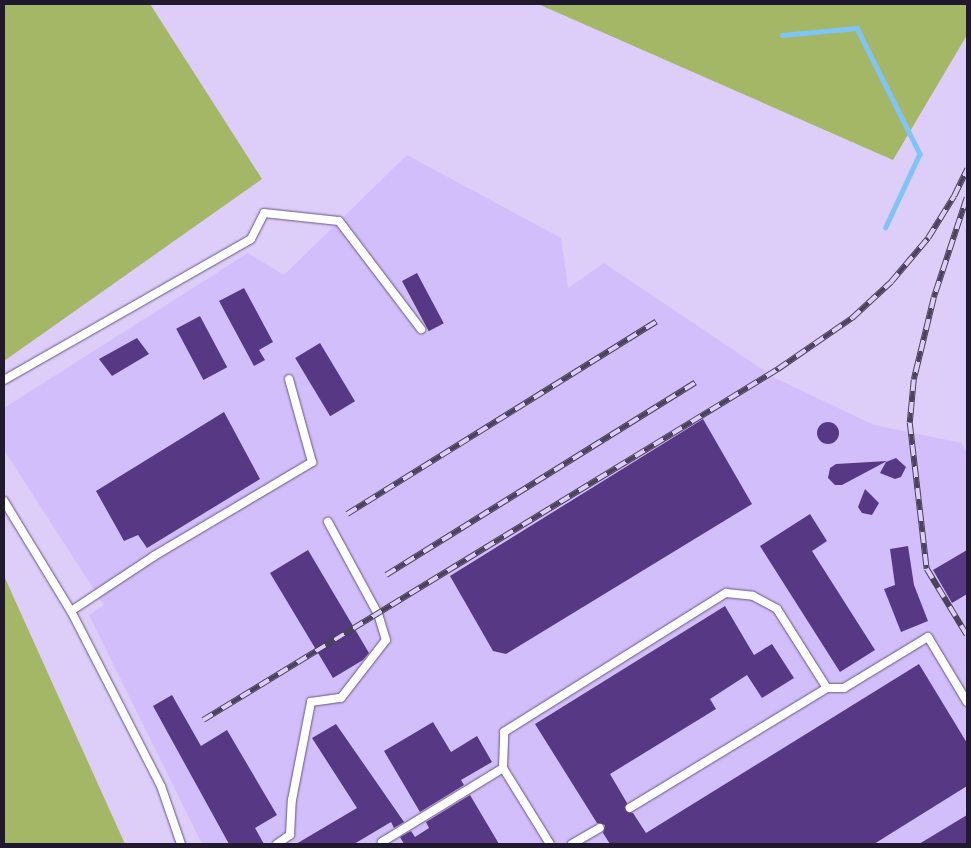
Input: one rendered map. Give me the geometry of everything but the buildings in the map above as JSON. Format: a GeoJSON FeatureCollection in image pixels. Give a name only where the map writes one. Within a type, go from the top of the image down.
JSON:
{"type":"FeatureCollection","features":[{"type":"Feature","properties":{"kind":"lane"},"geometry":{"type":"LineString","coordinates":[[4,380],[251,239],[264,213],[339,221],[421,329]]}},
{"type":"Feature","properties":{"kind":"lane"},"geometry":{"type":"LineString","coordinates":[[71,611],[154,556],[312,462],[289,379]]}},
{"type":"Feature","properties":{"kind":"lane"},"geometry":{"type":"LineString","coordinates":[[4,501],[71,611],[161,786],[181,844]]}},
{"type":"Feature","properties":{"kind":"lane"},"geometry":{"type":"LineString","coordinates":[[277,844],[290,834],[292,800],[311,702],[341,698],[386,640],[378,614],[328,522]]}},
{"type":"Feature","properties":{"kind":"lane"},"geometry":{"type":"LineString","coordinates":[[550,844],[503,768],[504,732],[726,593],[753,596],[777,609],[827,688]]}},
{"type":"Feature","properties":{"kind":"lane"},"geometry":{"type":"LineString","coordinates":[[630,808],[827,688],[844,688],[928,637],[967,702]]}},
{"type":"Feature","properties":{"kind":"lane"},"geometry":{"type":"LineString","coordinates":[[383,844],[382,842],[503,768]]}},
{"type":"Feature","properties":{"kind":"lane"},"geometry":{"type":"LineString","coordinates":[[572,844],[600,828]]}},
{"type":"Feature","properties":{"kind":"shaded area"},"geometry":{"type":"Polygon","coordinates":[[[407,155],[561,238],[568,288],[604,263],[775,378],[874,425],[962,443],[967,454],[967,844],[202,844],[89,615],[104,605],[4,450],[4,408],[248,253],[284,275],[407,155]]]}},
{"type":"Feature","properties":{"kind":"green space"},"geometry":{"type":"Polygon","coordinates":[[[4,4],[150,4],[262,179],[4,361],[4,4]]]}},
{"type":"Feature","properties":{"kind":"green space"},"geometry":{"type":"Polygon","coordinates":[[[538,4],[967,4],[967,35],[893,160],[538,4]]]}},
{"type":"Feature","properties":{"kind":"green space"},"geometry":{"type":"Polygon","coordinates":[[[4,576],[125,844],[4,844],[4,576]]]}},
{"type":"Feature","properties":{"kind":"waterway"},"geometry":{"type":"LineString","coordinates":[[782,35],[857,28],[920,154],[886,227]]}},
{"type":"Feature","properties":{"kind":"railway"},"geometry":{"type":"LineString","coordinates":[[203,720],[778,369],[852,318],[891,282],[928,238],[954,196],[967,169]]}},
{"type":"Feature","properties":{"kind":"railway"},"geometry":{"type":"LineString","coordinates":[[967,198],[934,298],[914,380],[910,423],[927,569],[967,635]]}},
{"type":"Feature","properties":{"kind":"railway"},"geometry":{"type":"LineString","coordinates":[[347,514],[656,322]]}},
{"type":"Feature","properties":{"kind":"railway"},"geometry":{"type":"LineString","coordinates":[[386,575],[695,383]]}}]}
